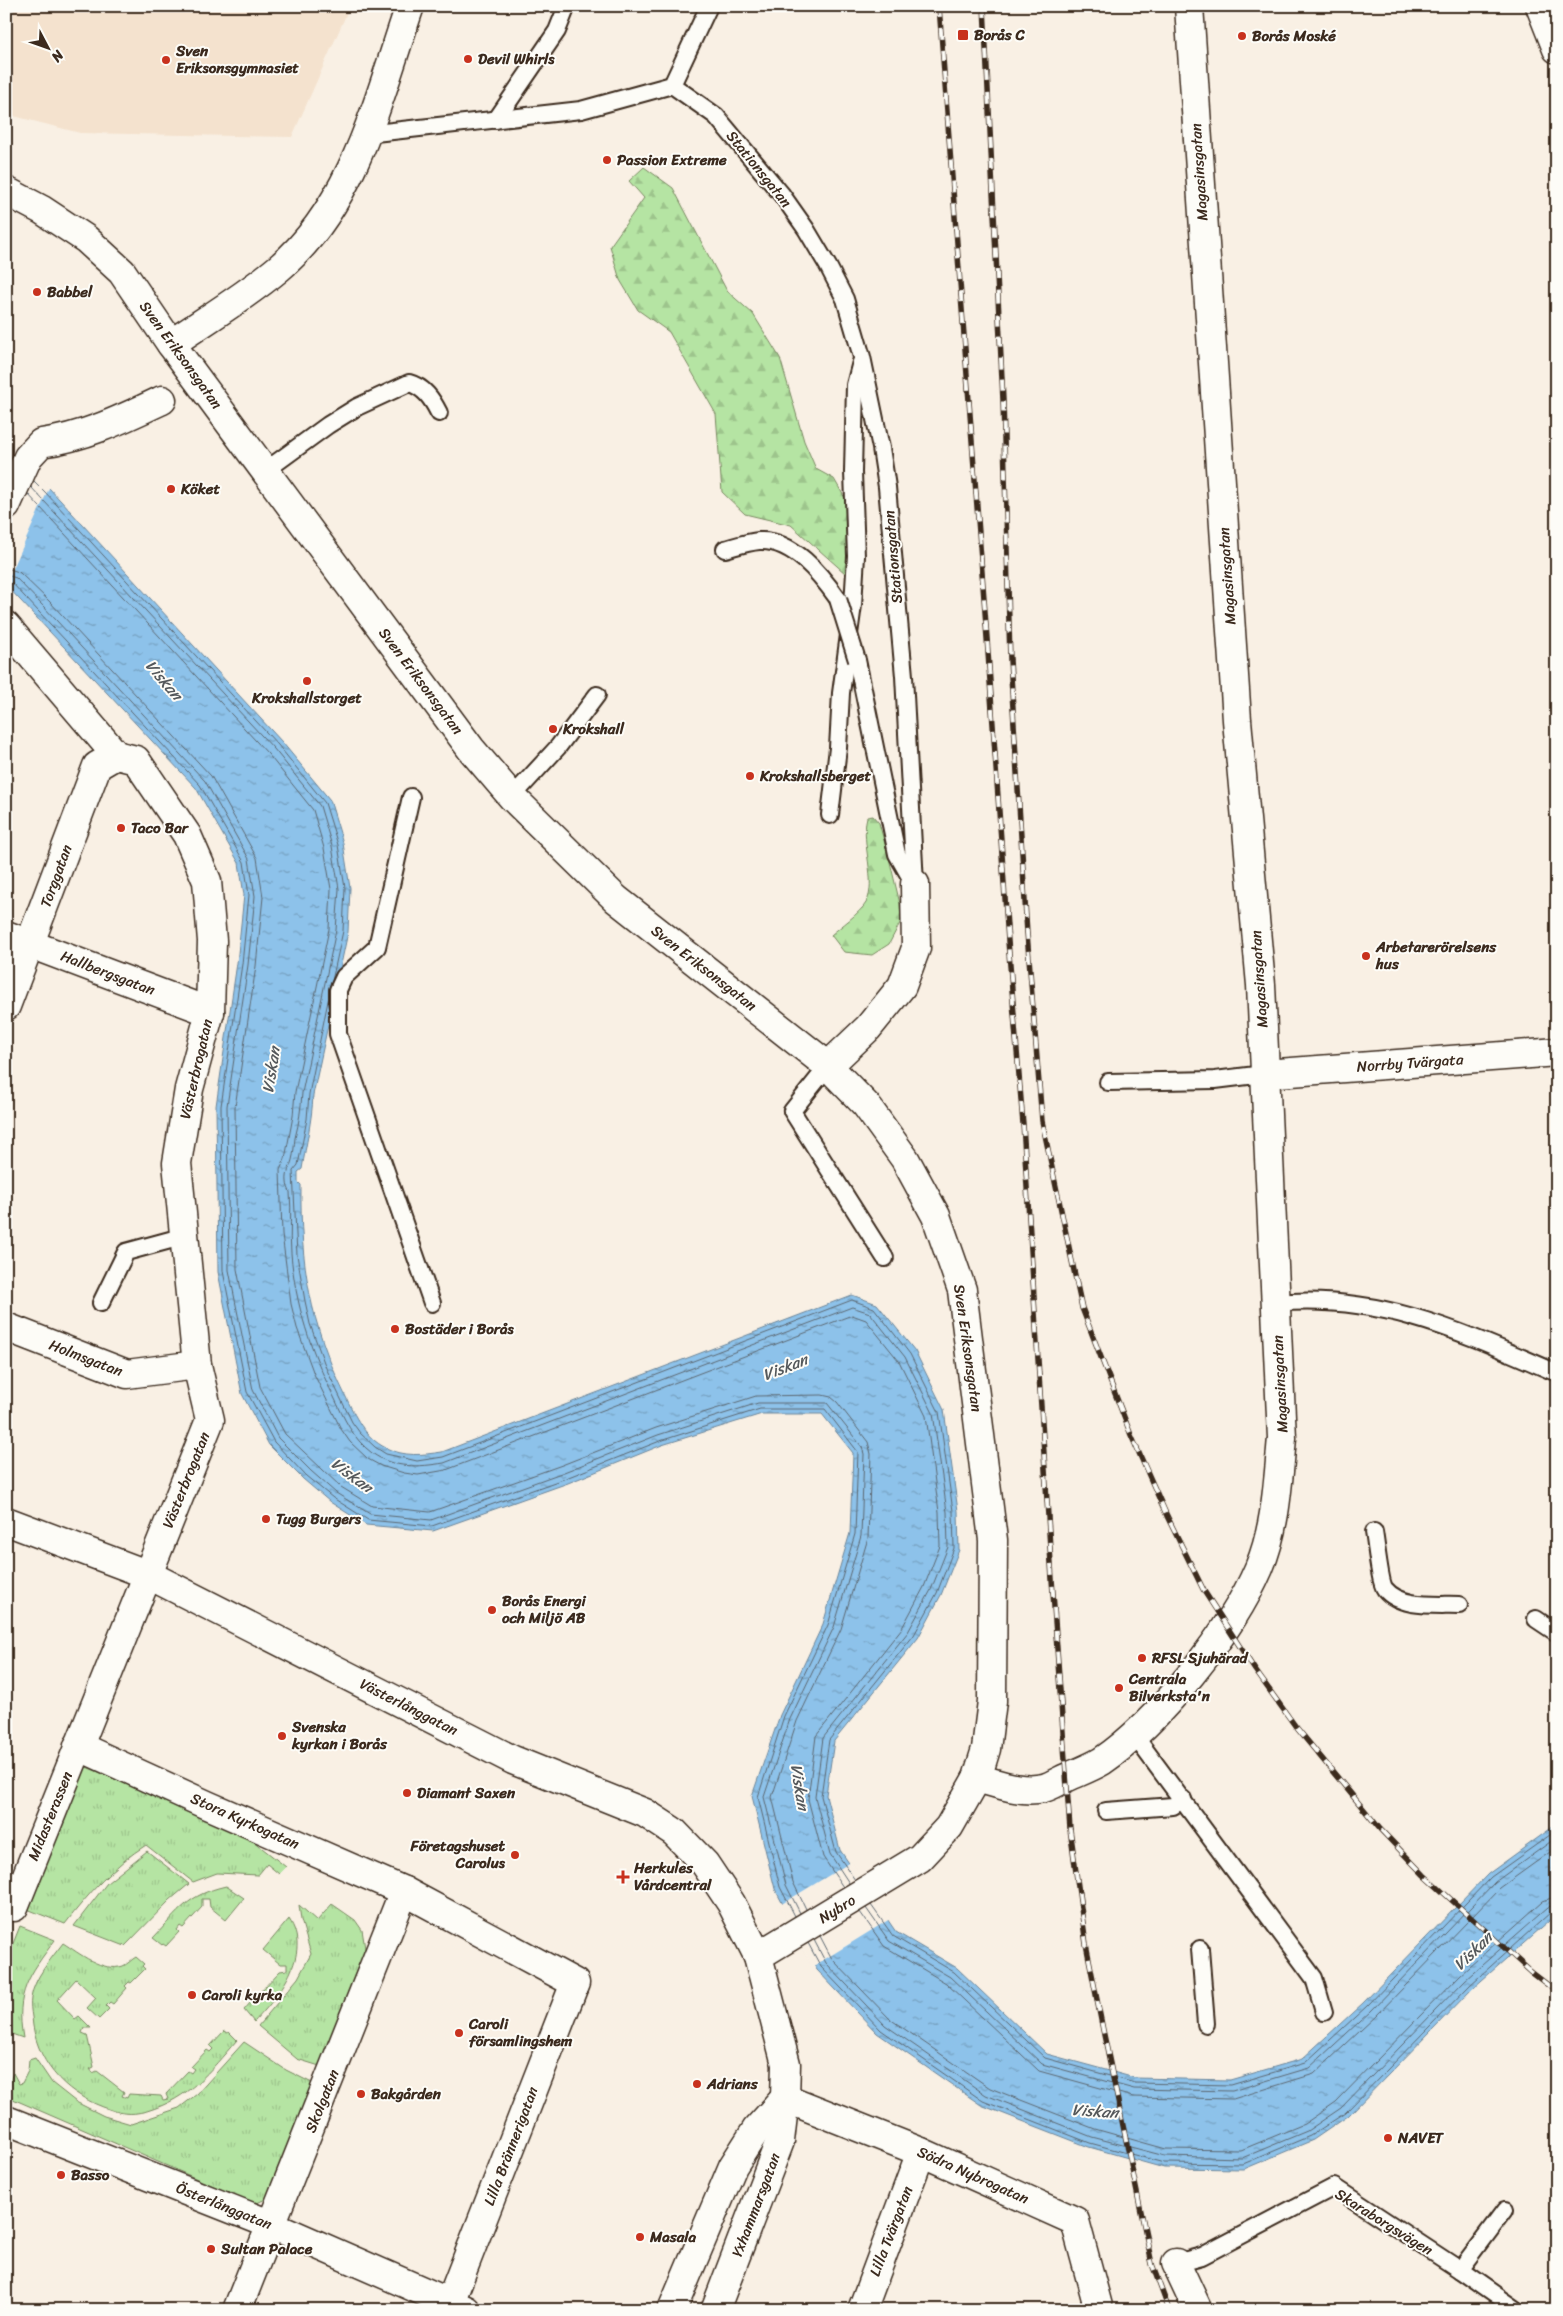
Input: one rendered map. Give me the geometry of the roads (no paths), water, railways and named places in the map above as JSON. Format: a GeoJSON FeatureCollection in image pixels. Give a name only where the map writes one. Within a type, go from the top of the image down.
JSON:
{"type":"FeatureCollection","features":[{"type":"Feature","properties":{"kind":"street"},"geometry":{"type":"LineString","coordinates":[[171,344],[280,267],[311,233],[343,185],[366,134],[410,6]]}},
{"type":"Feature","properties":{"kind":"street","name":"Magasinsgatan"},"geometry":{"type":"LineString","coordinates":[[977,1778],[1018,1789],[1044,1788],[1101,1762],[1134,1735],[1155,1715],[1194,1670],[1243,1601],[1260,1566],[1275,1509],[1282,1438],[1260,985],[1237,710],[1189,6]]}},
{"type":"Feature","properties":{"kind":"street"},"geometry":{"type":"LineString","coordinates":[[1540,6],[1557,49]]}},
{"type":"Feature","properties":{"kind":"street","name":"Sven Eriksonsgatan"},"geometry":{"type":"LineString","coordinates":[[6,191],[42,210],[86,239],[122,272],[171,344],[265,471],[472,749],[512,796],[616,899],[828,1066],[866,1105],[905,1159],[936,1216],[962,1290],[993,1540],[992,1701],[986,1749],[977,1778],[949,1827],[920,1858],[885,1879]]}},
{"type":"Feature","properties":{"kind":"street"},"geometry":{"type":"LineString","coordinates":[[6,506],[28,457],[41,443],[69,439],[113,423],[162,400]]}},
{"type":"Feature","properties":{"kind":"street","name":"Västerbrogatan"},"geometry":{"type":"LineString","coordinates":[[6,626],[45,669],[116,755],[136,760],[187,835],[207,881],[212,941],[210,1012],[189,1089],[177,1163],[197,1365],[210,1420],[149,1575]]}},
{"type":"Feature","properties":{"kind":"street","name":"Torggatan"},"geometry":{"type":"LineString","coordinates":[[6,1006],[97,766],[116,755]]}},
{"type":"Feature","properties":{"kind":"street","name":"Stationsgatan"},"geometry":{"type":"LineString","coordinates":[[828,1066],[868,1028],[902,986],[916,948],[915,884]]}},
{"type":"Feature","properties":{"kind":"street","name":"Hallbergsgatan"},"geometry":{"type":"LineString","coordinates":[[6,935],[210,1012]]}},
{"type":"Feature","properties":{"kind":"street","name":"Norrby Tvärgata"},"geometry":{"type":"LineString","coordinates":[[1264,1074],[1557,1052]]}},
{"type":"Feature","properties":{"kind":"street","name":"Holmsgatan"},"geometry":{"type":"LineString","coordinates":[[6,1328],[128,1374],[197,1365]]}},
{"type":"Feature","properties":{"kind":"street","name":"Västerlånggatan"},"geometry":{"type":"LineString","coordinates":[[6,1521],[149,1575],[513,1760],[645,1813],[674,1832],[705,1864],[731,1904],[758,1956]]}},
{"type":"Feature","properties":{"kind":"street"},"geometry":{"type":"LineString","coordinates":[[78,1746],[149,1575]]}},
{"type":"Feature","properties":{"kind":"street","name":"Stora Kyrkogatan"},"geometry":{"type":"LineString","coordinates":[[78,1746],[404,1891],[575,1983]]}},
{"type":"Feature","properties":{"kind":"street","name":"Midasterassen"},"geometry":{"type":"LineString","coordinates":[[6,1904],[14,1907],[78,1746]]}},
{"type":"Feature","properties":{"kind":"street","name":"Nybro"},"geometry":{"type":"LineString","coordinates":[[758,1956],[885,1879]]}},
{"type":"Feature","properties":{"kind":"street","name":"Skolgatan"},"geometry":{"type":"LineString","coordinates":[[237,2310],[404,1891]]}},
{"type":"Feature","properties":{"kind":"street","name":"Yxhammarsgatan"},"geometry":{"type":"LineString","coordinates":[[715,2310],[780,2141],[785,2098],[786,2064],[758,1956]]}},
{"type":"Feature","properties":{"kind":"street","name":"Lilla Brännerigatan"},"geometry":{"type":"LineString","coordinates":[[454,2308],[575,1983]]}},
{"type":"Feature","properties":{"kind":"street","name":"Yxhammarsgatan"},"geometry":{"type":"LineString","coordinates":[[672,2310],[733,2166],[756,2130],[785,2098]]}},
{"type":"Feature","properties":{"kind":"street","name":"Södra Nybrogatan"},"geometry":{"type":"LineString","coordinates":[[785,2098],[921,2152],[1075,2221],[1100,2310]]}},
{"type":"Feature","properties":{"kind":"street","name":"Österlånggatan"},"geometry":{"type":"LineString","coordinates":[[6,2120],[272,2225],[454,2308]]}},
{"type":"Feature","properties":{"kind":"street","name":"Lilla Tvärgatan"},"geometry":{"type":"LineString","coordinates":[[862,2310],[921,2152]]}},
{"type":"Feature","properties":{"kind":"street","name":"Skaraborgsvägen"},"geometry":{"type":"LineString","coordinates":[[1176,2263],[1198,2310]]}},
{"type":"Feature","properties":{"kind":"lane"},"geometry":{"type":"LineString","coordinates":[[496,120],[556,31],[568,6]]}},
{"type":"Feature","properties":{"kind":"lane"},"geometry":{"type":"LineString","coordinates":[[366,134],[581,110],[672,85],[709,6]]}},
{"type":"Feature","properties":{"kind":"lane","name":"Stationsgatan"},"geometry":{"type":"LineString","coordinates":[[672,85],[716,116],[782,195],[806,229],[828,266],[844,299],[862,357],[887,487],[904,676],[915,884]]}},
{"type":"Feature","properties":{"kind":"lane"},"geometry":{"type":"LineString","coordinates":[[830,815],[838,748],[841,693],[853,605],[856,556],[853,472],[855,385],[862,357]]}},
{"type":"Feature","properties":{"kind":"lane"},"geometry":{"type":"LineString","coordinates":[[265,471],[328,425],[357,407],[409,383],[420,386],[433,401],[439,413]]}},
{"type":"Feature","properties":{"kind":"lane"},"geometry":{"type":"LineString","coordinates":[[725,549],[760,541],[777,543],[799,556],[814,569],[838,599],[857,660],[897,854],[915,884]]}},
{"type":"Feature","properties":{"kind":"lane"},"geometry":{"type":"LineString","coordinates":[[512,796],[558,747],[597,695]]}},
{"type":"Feature","properties":{"kind":"lane"},"geometry":{"type":"LineString","coordinates":[[411,797],[377,947],[344,977],[338,990],[338,1034],[432,1303]]}},
{"type":"Feature","properties":{"kind":"lane"},"geometry":{"type":"LineString","coordinates":[[828,1066],[792,1111],[885,1258]]}},
{"type":"Feature","properties":{"kind":"lane"},"geometry":{"type":"LineString","coordinates":[[1108,1082],[1214,1080],[1264,1074]]}},
{"type":"Feature","properties":{"kind":"lane"},"geometry":{"type":"LineString","coordinates":[[101,1303],[126,1252],[185,1236]]}},
{"type":"Feature","properties":{"kind":"lane"},"geometry":{"type":"LineString","coordinates":[[1276,1303],[1300,1301],[1377,1307],[1450,1327],[1557,1373]]}},
{"type":"Feature","properties":{"kind":"lane"},"geometry":{"type":"LineString","coordinates":[[1374,1532],[1384,1588],[1396,1599],[1417,1603],[1460,1605]]}},
{"type":"Feature","properties":{"kind":"lane"},"geometry":{"type":"LineString","coordinates":[[1536,1619],[1557,1633]]}},
{"type":"Feature","properties":{"kind":"lane"},"geometry":{"type":"LineString","coordinates":[[1134,1735],[1314,1978],[1324,2012]]}},
{"type":"Feature","properties":{"kind":"lane"},"geometry":{"type":"LineString","coordinates":[[1106,1811],[1173,1806],[1183,1800]]}},
{"type":"Feature","properties":{"kind":"lane"},"geometry":{"type":"LineString","coordinates":[[1200,1949],[1206,2024]]}},
{"type":"Feature","properties":{"kind":"lane","name":"Skaraborgsvägen"},"geometry":{"type":"LineString","coordinates":[[1176,2263],[1202,2256],[1334,2187],[1460,2270]]}},
{"type":"Feature","properties":{"kind":"lane"},"geometry":{"type":"LineString","coordinates":[[1505,2210],[1460,2270],[1517,2310]]}},
{"type":"Feature","properties":{"kind":"water","name":"Viskan"},"geometry":{"type":"Polygon","coordinates":[[[6,451],[49,488],[282,742],[330,800],[343,843],[350,888],[348,932],[313,1095],[309,1132],[302,1169],[298,1172],[298,1182],[301,1185],[305,1267],[315,1318],[333,1369],[345,1395],[361,1425],[372,1438],[386,1448],[400,1453],[442,1452],[852,1295],[877,1304],[915,1351],[944,1410],[958,1511],[959,1550],[941,1595],[918,1638],[834,1741],[826,1795],[840,1850],[896,1932],[957,1968],[1047,2054],[1135,2078],[1230,2080],[1302,2059],[1363,2003],[1488,1874],[1557,1824],[1557,1914],[1473,1988],[1348,2116],[1313,2140],[1244,2169],[1164,2168],[1089,2147],[981,2105],[877,2033],[817,1970],[775,1889],[752,1796],[780,1715],[823,1624],[850,1533],[853,1453],[822,1414],[762,1414],[662,1445],[568,1483],[433,1531],[366,1525],[330,1502],[303,1479],[269,1445],[242,1394],[218,1272],[216,1106],[237,963],[244,895],[239,863],[196,788],[6,585],[6,451]]]}},
{"type":"Feature","properties":{"kind":"railway"},"geometry":{"type":"LineString","coordinates":[[939,6],[1023,1124],[1070,1829],[1086,1944],[1103,2030],[1152,2264],[1169,2310]]}},
{"type":"Feature","properties":{"kind":"railway"},"geometry":{"type":"LineString","coordinates":[[984,6],[1003,400],[1010,660],[1027,933],[1042,1121],[1082,1308],[1131,1435],[1167,1516],[1204,1591],[1255,1670],[1296,1727],[1380,1829],[1424,1875],[1531,1972],[1557,1992]]}},
{"type":"Feature","properties":{"kind":"place","name":"Borås C"},"geometry":{"type":"Point","coordinates":[963,35]}},
{"type":"Feature","properties":{"kind":"place","name":"Borås Moské"},"geometry":{"type":"Point","coordinates":[1242,36]}},
{"type":"Feature","properties":{"kind":"place","name":"Devil Whirls"},"geometry":{"type":"Point","coordinates":[468,59]}},
{"type":"Feature","properties":{"kind":"place","name":"Sven Eriksonsgymnasiet"},"geometry":{"type":"Point","coordinates":[166,60]}},
{"type":"Feature","properties":{"kind":"place","name":"Passion Extreme"},"geometry":{"type":"Point","coordinates":[607,160]}},
{"type":"Feature","properties":{"kind":"place","name":"Babbel"},"geometry":{"type":"Point","coordinates":[37,292]}},
{"type":"Feature","properties":{"kind":"place","name":"Köket"},"geometry":{"type":"Point","coordinates":[171,489]}},
{"type":"Feature","properties":{"kind":"place","name":"Krokshallstorget"},"geometry":{"type":"Point","coordinates":[307,681]}},
{"type":"Feature","properties":{"kind":"place","name":"Krokshall"},"geometry":{"type":"Point","coordinates":[553,729]}},
{"type":"Feature","properties":{"kind":"place","name":"Krokshallsberget"},"geometry":{"type":"Point","coordinates":[750,776]}},
{"type":"Feature","properties":{"kind":"place","name":"Taco Bar"},"geometry":{"type":"Point","coordinates":[121,828]}},
{"type":"Feature","properties":{"kind":"place","name":"Arbetarerörelsens hus"},"geometry":{"type":"Point","coordinates":[1366,956]}},
{"type":"Feature","properties":{"kind":"place","name":"Bostäder i Borås"},"geometry":{"type":"Point","coordinates":[395,1329]}},
{"type":"Feature","properties":{"kind":"place","name":"Tugg Burgers"},"geometry":{"type":"Point","coordinates":[266,1519]}},
{"type":"Feature","properties":{"kind":"place","name":"Borås Energi och Miljö AB"},"geometry":{"type":"Point","coordinates":[492,1610]}},
{"type":"Feature","properties":{"kind":"place","name":"RFSL Sjuhärad"},"geometry":{"type":"Point","coordinates":[1142,1658]}},
{"type":"Feature","properties":{"kind":"place","name":"Centrala Bilverksta'n"},"geometry":{"type":"Point","coordinates":[1119,1688]}},
{"type":"Feature","properties":{"kind":"place","name":"Svenska kyrkan i Borås"},"geometry":{"type":"Point","coordinates":[282,1736]}},
{"type":"Feature","properties":{"kind":"place","name":"Diamant Saxen"},"geometry":{"type":"Point","coordinates":[407,1793]}},
{"type":"Feature","properties":{"kind":"place","name":"Företagshuset Carolus"},"geometry":{"type":"Point","coordinates":[515,1855]}},
{"type":"Feature","properties":{"kind":"place","name":"Herkules Vårdcentral"},"geometry":{"type":"Point","coordinates":[623,1877]}},
{"type":"Feature","properties":{"kind":"place","name":"Caroli kyrka"},"geometry":{"type":"Point","coordinates":[192,1995]}},
{"type":"Feature","properties":{"kind":"place","name":"Caroli församlingshem"},"geometry":{"type":"Point","coordinates":[459,2033]}},
{"type":"Feature","properties":{"kind":"place","name":"Adrians"},"geometry":{"type":"Point","coordinates":[697,2084]}},
{"type":"Feature","properties":{"kind":"place","name":"Bakgården"},"geometry":{"type":"Point","coordinates":[361,2094]}},
{"type":"Feature","properties":{"kind":"place","name":"NAVET"},"geometry":{"type":"Point","coordinates":[1388,2138]}},
{"type":"Feature","properties":{"kind":"place","name":"Basso"},"geometry":{"type":"Point","coordinates":[61,2175]}},
{"type":"Feature","properties":{"kind":"place","name":"Masala"},"geometry":{"type":"Point","coordinates":[640,2237]}},
{"type":"Feature","properties":{"kind":"place","name":"Sultan Palace"},"geometry":{"type":"Point","coordinates":[211,2249]}}]}
